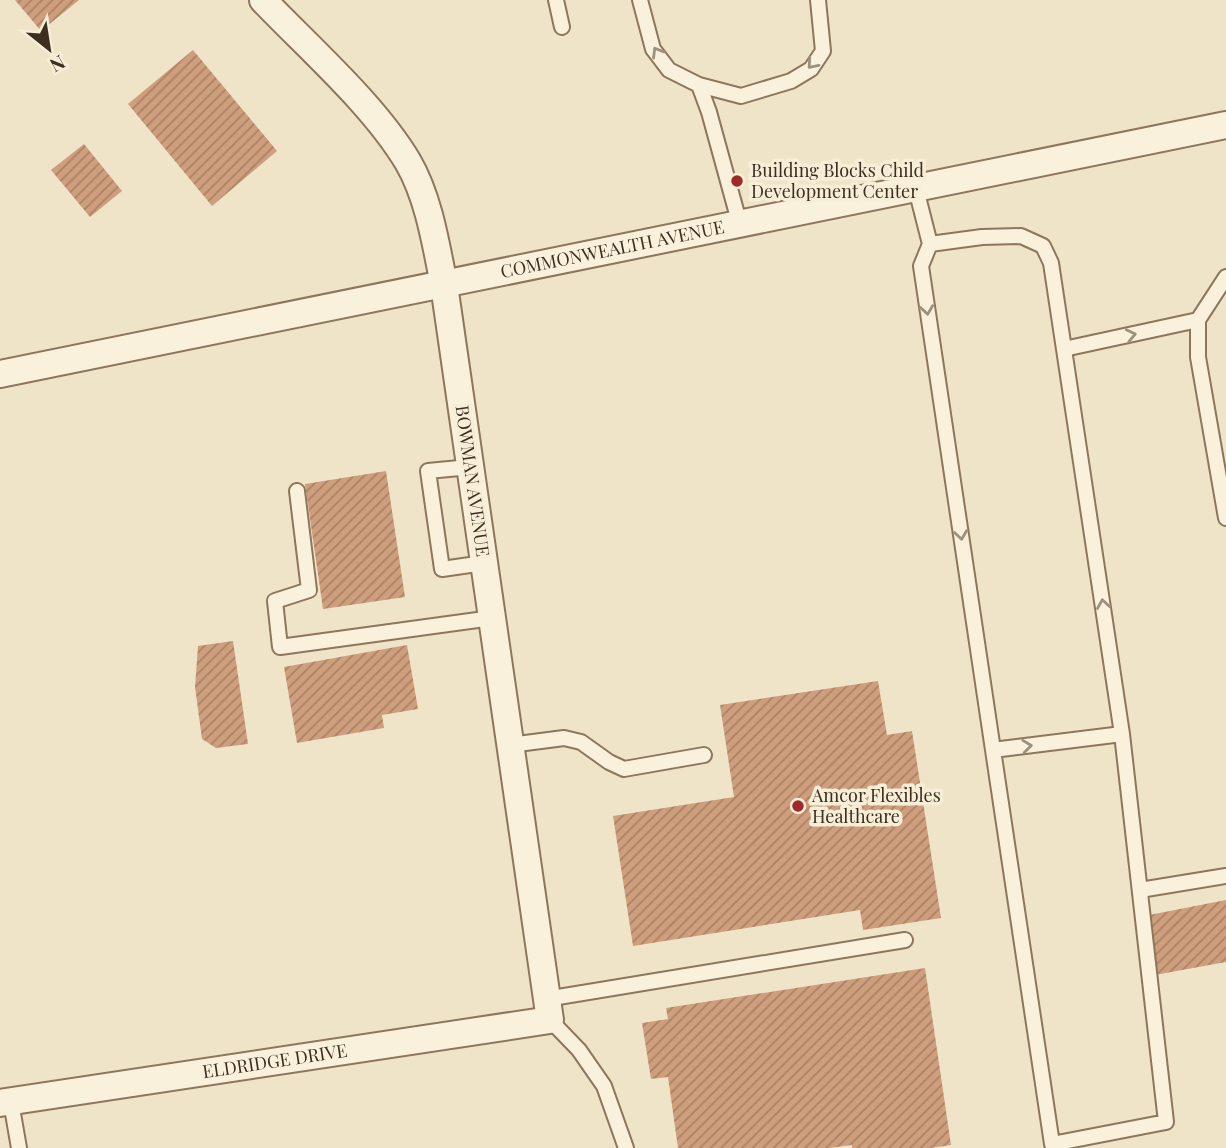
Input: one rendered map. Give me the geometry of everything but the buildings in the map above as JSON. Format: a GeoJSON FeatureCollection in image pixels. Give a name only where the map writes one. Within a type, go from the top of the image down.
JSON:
{"type":"FeatureCollection","features":[{"type":"Feature","properties":{"kind":"street","name":"BOWMAN AVENUE"},"geometry":{"type":"LineString","coordinates":[[263,0],[375,117],[410,164],[430,217],[444,285],[548,1009]]}},
{"type":"Feature","properties":{"kind":"street","name":"COMMONWEALTH AVENUE"},"geometry":{"type":"LineString","coordinates":[[0,374],[1226,125]]}},
{"type":"Feature","properties":{"kind":"street","name":"ELDRIDGE DRIVE"},"geometry":{"type":"LineString","coordinates":[[5,1102],[548,1009]]}},
{"type":"Feature","properties":{"kind":"lane"},"geometry":{"type":"LineString","coordinates":[[556,0],[562,27]]}},
{"type":"Feature","properties":{"kind":"lane"},"geometry":{"type":"LineString","coordinates":[[640,0],[653,49],[669,70],[699,85],[741,96],[790,80],[811,69],[823,51],[818,0]]}},
{"type":"Feature","properties":{"kind":"lane"},"geometry":{"type":"LineString","coordinates":[[699,85],[740,225]]}},
{"type":"Feature","properties":{"kind":"lane"},"geometry":{"type":"LineString","coordinates":[[916,189],[930,244],[921,266],[1052,1144],[1166,1122],[1122,734],[1051,263],[1043,246],[1021,236],[982,237],[930,244]]}},
{"type":"Feature","properties":{"kind":"lane"},"geometry":{"type":"LineString","coordinates":[[1226,277],[1198,320],[1198,357],[1226,518]]}},
{"type":"Feature","properties":{"kind":"lane"},"geometry":{"type":"LineString","coordinates":[[1064,349],[1198,320]]}},
{"type":"Feature","properties":{"kind":"lane"},"geometry":{"type":"LineString","coordinates":[[470,467],[428,471],[442,569],[484,563]]}},
{"type":"Feature","properties":{"kind":"lane"},"geometry":{"type":"LineString","coordinates":[[297,491],[309,590],[275,601],[280,647],[492,618]]}},
{"type":"Feature","properties":{"kind":"lane"},"geometry":{"type":"LineString","coordinates":[[993,750],[1122,734]]}},
{"type":"Feature","properties":{"kind":"lane"},"geometry":{"type":"LineString","coordinates":[[510,746],[564,738],[581,742],[624,769],[704,755]]}},
{"type":"Feature","properties":{"kind":"lane"},"geometry":{"type":"LineString","coordinates":[[1140,890],[1226,876]]}},
{"type":"Feature","properties":{"kind":"lane"},"geometry":{"type":"LineString","coordinates":[[626,1148],[604,1086],[548,1009],[905,940]]}},
{"type":"Feature","properties":{"kind":"lane"},"geometry":{"type":"LineString","coordinates":[[5,1102],[19,1148]]}},
{"type":"Feature","properties":{"kind":"place","name":"Building Blocks Child Development Center"},"geometry":{"type":"Point","coordinates":[737,181]}},
{"type":"Feature","properties":{"kind":"place","name":"Amcor Flexibles Healthcare"},"geometry":{"type":"Point","coordinates":[798,806]}}]}
